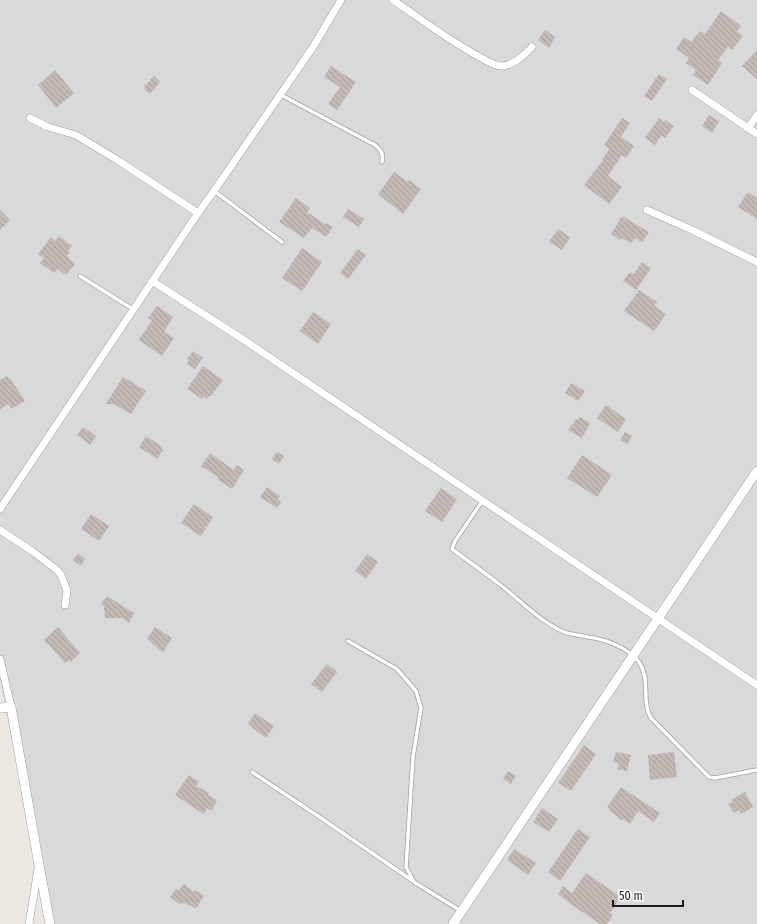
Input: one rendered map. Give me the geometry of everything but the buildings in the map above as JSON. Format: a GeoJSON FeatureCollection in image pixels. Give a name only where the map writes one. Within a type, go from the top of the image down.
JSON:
{"type":"FeatureCollection","features":[{"type":"Feature","properties":{"kind":"street"},"geometry":{"type":"LineString","coordinates":[[0,509],[198,212],[313,47],[341,0]]}},
{"type":"Feature","properties":{"kind":"street"},"geometry":{"type":"LineString","coordinates":[[393,0],[445,37],[492,64],[501,66],[507,64],[525,54],[532,47]]}},
{"type":"Feature","properties":{"kind":"street"},"geometry":{"type":"LineString","coordinates":[[692,90],[757,134]]}},
{"type":"Feature","properties":{"kind":"street"},"geometry":{"type":"LineString","coordinates":[[748,128],[757,115]]}},
{"type":"Feature","properties":{"kind":"street"},"geometry":{"type":"LineString","coordinates":[[30,118],[48,127],[76,135],[198,212]]}},
{"type":"Feature","properties":{"kind":"street"},"geometry":{"type":"LineString","coordinates":[[647,210],[757,262]]}},
{"type":"Feature","properties":{"kind":"street"},"geometry":{"type":"LineString","coordinates":[[152,281],[241,338],[757,685]]}},
{"type":"Feature","properties":{"kind":"street"},"geometry":{"type":"LineString","coordinates":[[453,924],[757,471]]}},
{"type":"Feature","properties":{"kind":"street"},"geometry":{"type":"LineString","coordinates":[[0,530],[57,570],[61,575],[67,591],[65,605]]}},
{"type":"Feature","properties":{"kind":"street"},"geometry":{"type":"LineString","coordinates":[[0,659],[11,707],[50,924]]}},
{"type":"Feature","properties":{"kind":"street"},"geometry":{"type":"LineString","coordinates":[[0,708],[11,707]]}},
{"type":"Feature","properties":{"kind":"street"},"geometry":{"type":"LineString","coordinates":[[29,924],[39,865]]}},
{"type":"Feature","properties":{"kind":"lane"},"geometry":{"type":"LineString","coordinates":[[280,95],[375,145],[380,149],[383,158],[382,162]]}},
{"type":"Feature","properties":{"kind":"lane"},"geometry":{"type":"LineString","coordinates":[[214,191],[282,242]]}},
{"type":"Feature","properties":{"kind":"lane"},"geometry":{"type":"LineString","coordinates":[[80,276],[133,309]]}},
{"type":"Feature","properties":{"kind":"lane"},"geometry":{"type":"LineString","coordinates":[[483,500],[455,541],[452,550],[488,575],[549,625],[566,633],[611,642],[633,655],[639,662],[646,679],[647,709],[651,718],[709,777],[715,778],[757,770]]}},
{"type":"Feature","properties":{"kind":"lane"},"geometry":{"type":"LineString","coordinates":[[348,641],[397,669],[416,691],[421,708],[414,757],[406,867],[414,882]]}},
{"type":"Feature","properties":{"kind":"lane"},"geometry":{"type":"LineString","coordinates":[[252,772],[414,882],[462,912]]}},
{"type":"Feature","properties":{"kind":"shaded area"},"geometry":{"type":"Polygon","coordinates":[[[0,0],[757,0],[757,924],[49,924],[0,681],[0,0]]]}}]}
